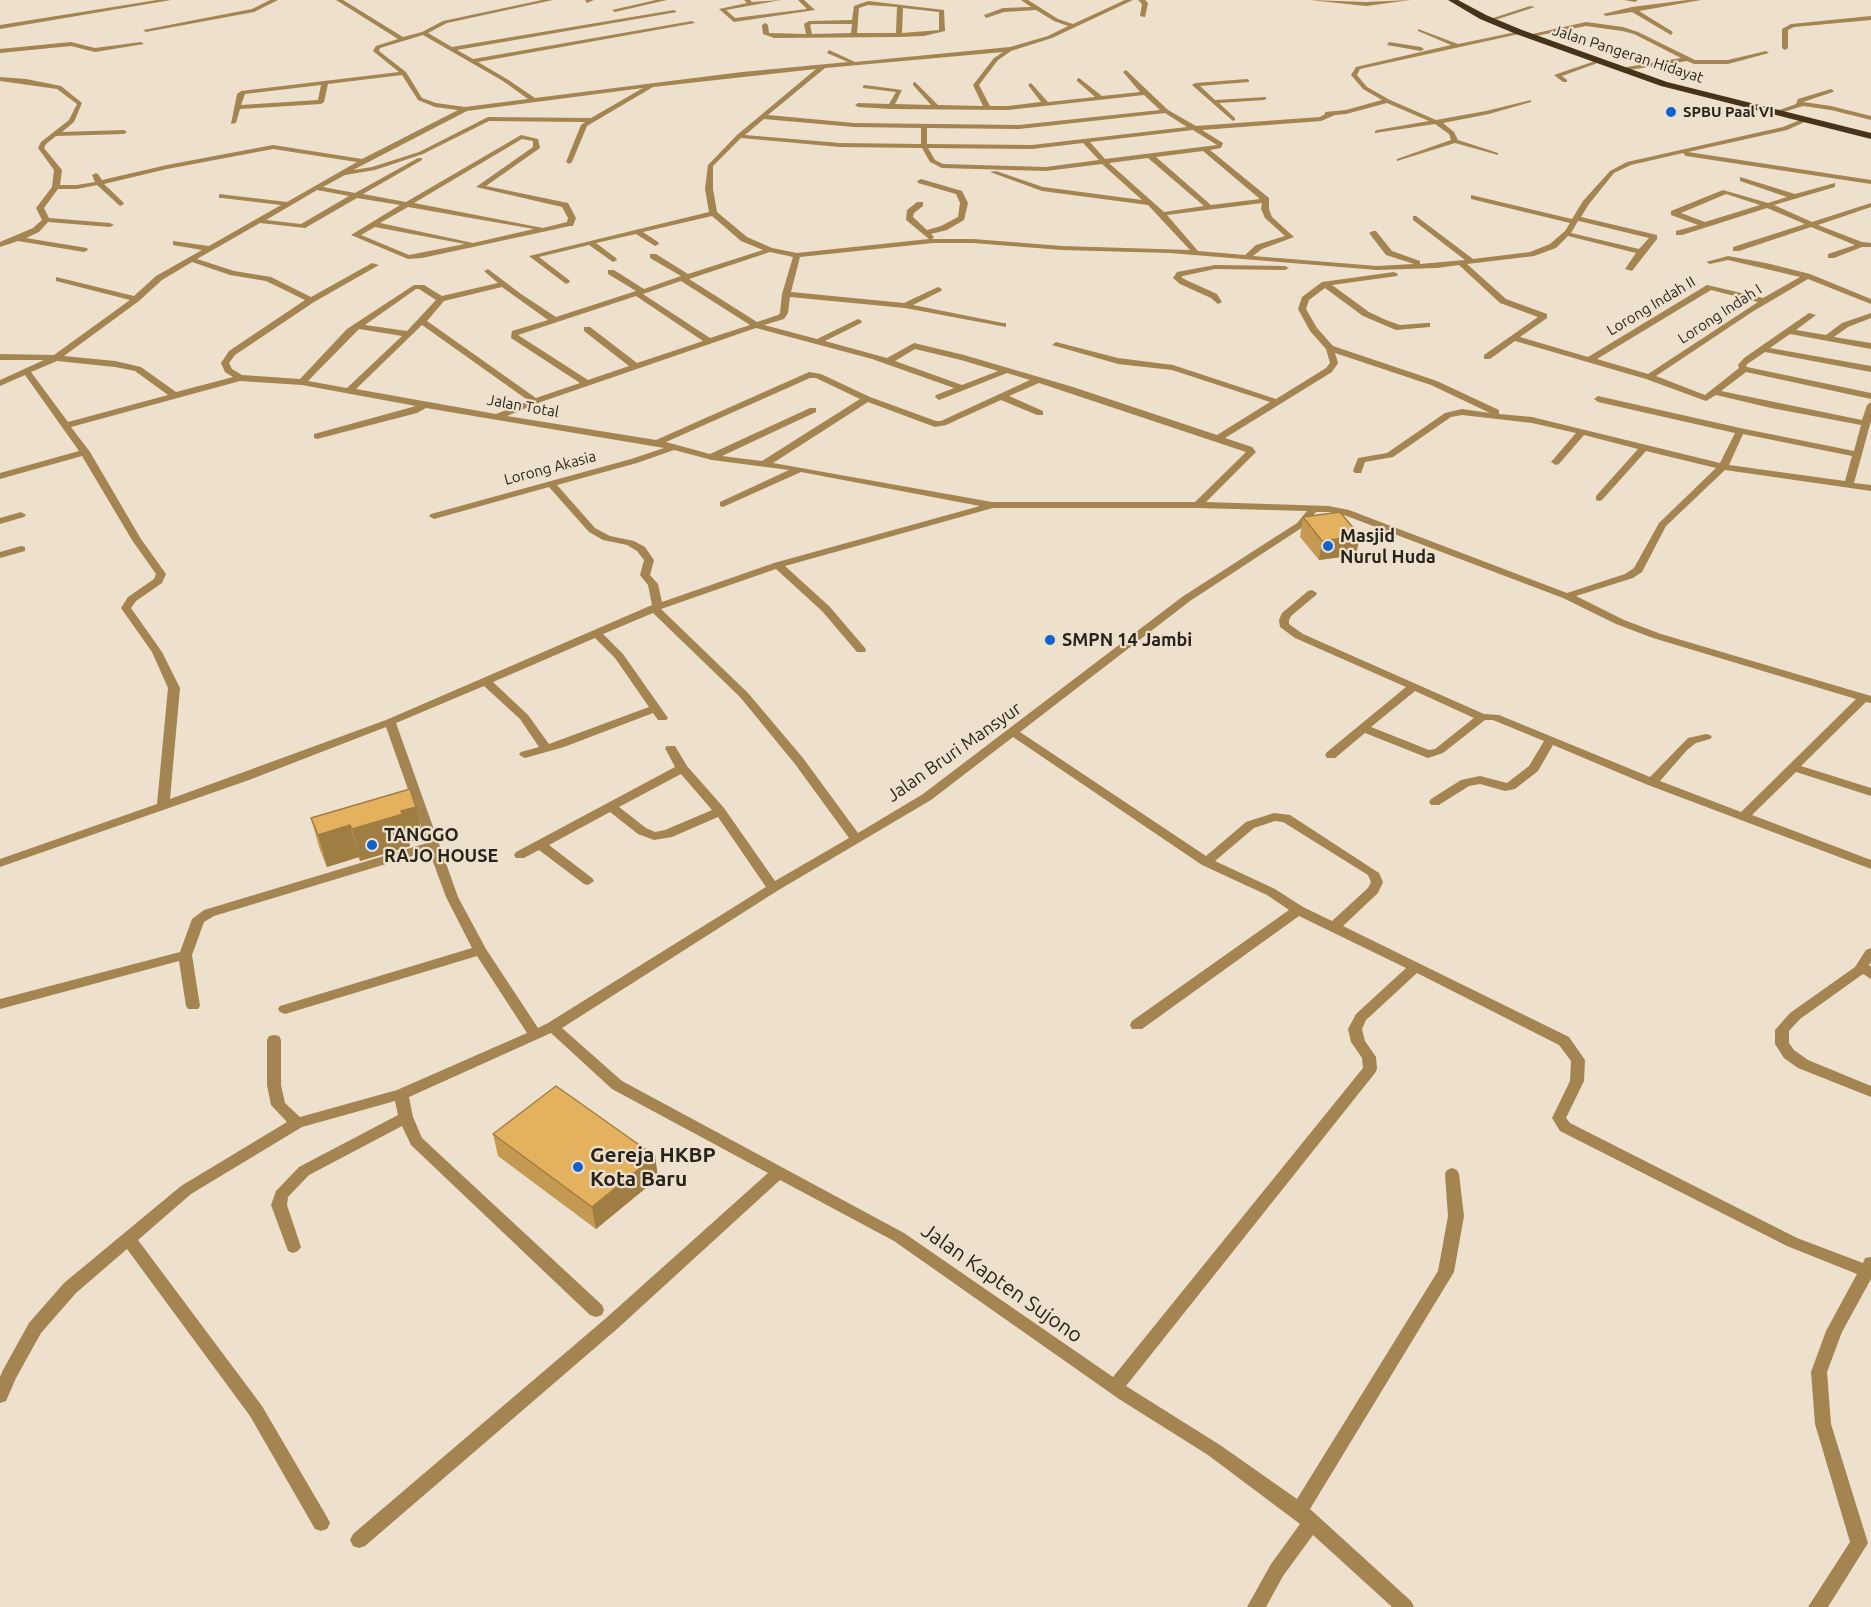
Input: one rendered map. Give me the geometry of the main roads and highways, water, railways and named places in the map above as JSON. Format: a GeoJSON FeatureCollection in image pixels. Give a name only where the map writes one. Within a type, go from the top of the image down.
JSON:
{"type":"FeatureCollection","features":[{"type":"Feature","properties":{"kind":"highway","name":"Jalan Pangeran Hidayat"},"geometry":{"type":"LineString","coordinates":[[1452,0],[1519,32],[1664,84],[1871,136]]}},
{"type":"Feature","properties":{"kind":"place","name":"SPBU Paal VI"},"geometry":{"type":"Point","coordinates":[1671,112]}},
{"type":"Feature","properties":{"kind":"place","name":"Masjid Nurul Huda"},"geometry":{"type":"Point","coordinates":[1328,546]}},
{"type":"Feature","properties":{"kind":"place","name":"SMPN 14 Jambi"},"geometry":{"type":"Point","coordinates":[1050,640]}},
{"type":"Feature","properties":{"kind":"place","name":"TANGGO RAJO HOUSE"},"geometry":{"type":"Point","coordinates":[372,845]}},
{"type":"Feature","properties":{"kind":"place","name":"Gereja HKBP Kota Baru"},"geometry":{"type":"Point","coordinates":[578,1167]}}]}
